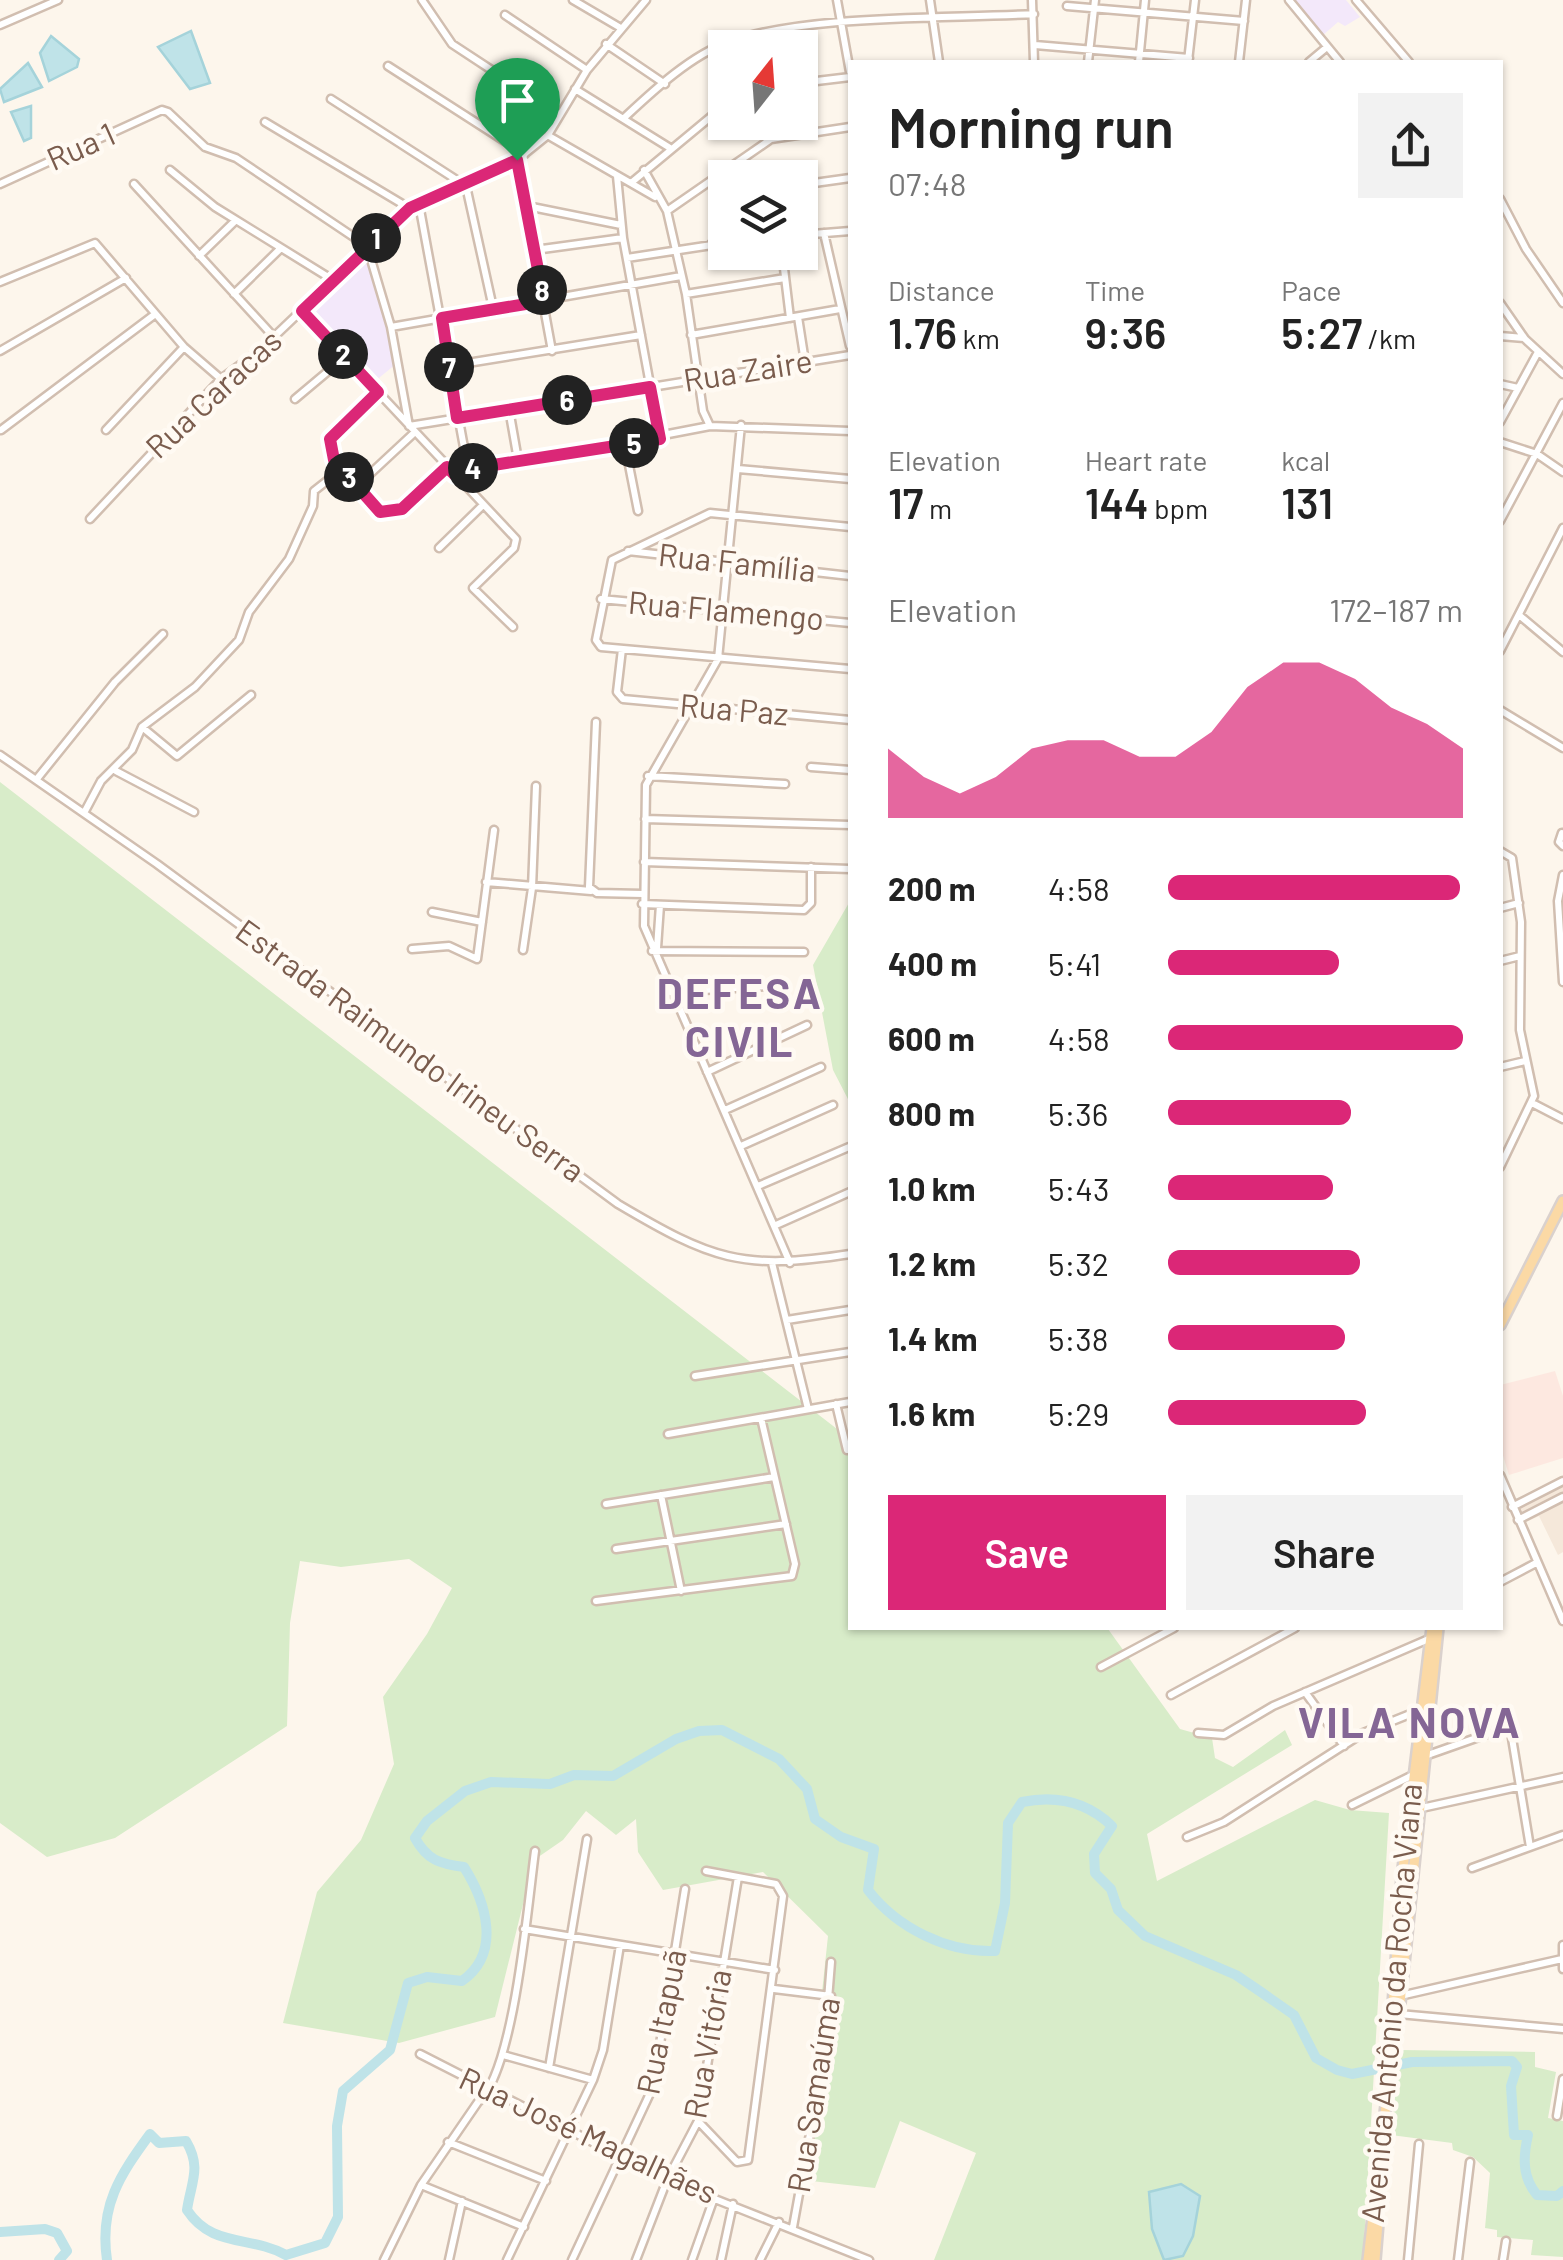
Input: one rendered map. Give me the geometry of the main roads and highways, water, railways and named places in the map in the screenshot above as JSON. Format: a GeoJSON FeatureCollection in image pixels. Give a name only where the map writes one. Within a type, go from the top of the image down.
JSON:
{"type":"FeatureCollection","features":[{"type":"Feature","properties":{"kind":"main road"},"geometry":{"type":"LineString","coordinates":[[1503,1319],[1563,1201]]}},
{"type":"Feature","properties":{"kind":"main road","name":"Avenida Antônio da Rocha Viana"},"geometry":{"type":"LineString","coordinates":[[1371,2260],[1392,2061],[1413,1774],[1434,1631]]}},
{"type":"Feature","properties":{"kind":"main road","name":"Avenida Antônio da Rocha Viana"},"geometry":{"type":"LineString","coordinates":[[1392,2061],[1434,1631]]}},
{"type":"Feature","properties":{"kind":"water"},"geometry":{"type":"Polygon","coordinates":[[[191,31],[210,83],[190,89],[158,47],[191,31]]]}},
{"type":"Feature","properties":{"kind":"water"},"geometry":{"type":"Polygon","coordinates":[[[51,36],[79,59],[77,67],[49,81],[40,53],[51,36]]]}},
{"type":"Feature","properties":{"kind":"water"},"geometry":{"type":"Polygon","coordinates":[[[28,63],[42,87],[4,102],[0,89],[28,63]]]}},
{"type":"Feature","properties":{"kind":"water"},"geometry":{"type":"Polygon","coordinates":[[[31,106],[31,138],[24,141],[11,112],[31,106]]]}},
{"type":"Feature","properties":{"kind":"water"},"geometry":{"type":"Polygon","coordinates":[[[1181,2184],[1200,2196],[1193,2236],[1183,2256],[1164,2260],[1152,2229],[1149,2192],[1181,2184]]]}},
{"type":"Feature","properties":{"kind":"waterway"},"geometry":{"type":"LineString","coordinates":[[107,2260],[106,2223],[114,2192],[150,2134],[159,2143],[186,2141],[194,2167],[187,2210],[208,2230],[286,2255],[325,2243],[338,2217],[337,2126],[343,2091],[390,2050],[408,1983],[427,1977],[462,1981],[474,1969],[486,1942],[484,1911],[464,1867],[435,1860],[415,1838],[427,1821],[465,1791],[491,1782],[550,1784],[574,1775],[613,1776],[676,1739],[699,1731],[722,1730],[779,1759],[807,1789],[815,1819],[841,1837],[874,1849],[868,1890],[880,1904],[925,1936],[959,1948],[995,1951],[1005,1903],[1008,1823],[1022,1802],[1059,1800],[1092,1811],[1112,1826],[1094,1854],[1095,1873],[1111,1889],[1118,1910],[1145,1936],[1236,1975],[1294,2015],[1316,2058],[1352,2074],[1412,2062],[1512,2061],[1517,2067],[1511,2086],[1514,2135],[1528,2135],[1526,2174],[1537,2195],[1557,2196],[1563,2191]]}},
{"type":"Feature","properties":{"kind":"waterway"},"geometry":{"type":"LineString","coordinates":[[0,2232],[45,2229],[57,2233],[67,2251],[59,2260]]}},
{"type":"Feature","properties":{"kind":"district","name":"DEFESA CIVIL"},"geometry":{"type":"Point","coordinates":[740,1018]}},
{"type":"Feature","properties":{"kind":"district","name":"VILA NOVA"},"geometry":{"type":"Point","coordinates":[1410,1723]}}]}
